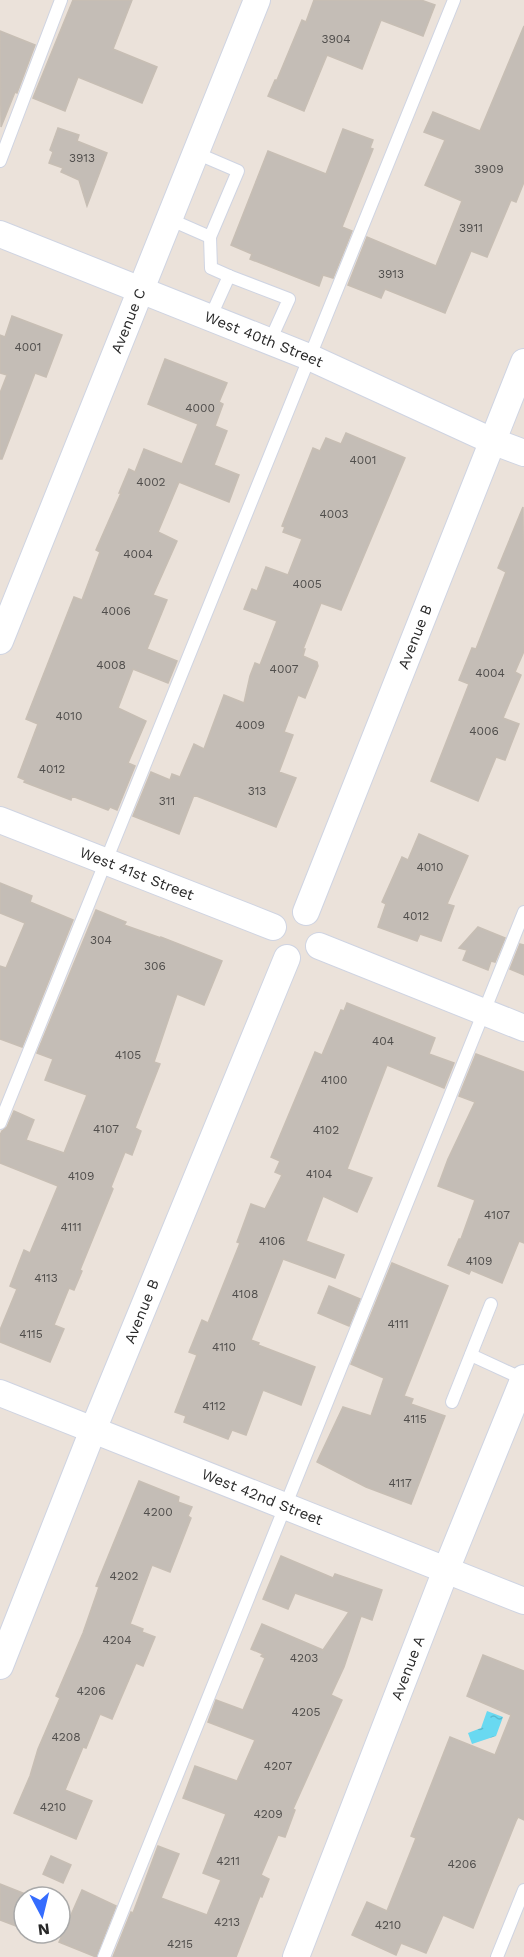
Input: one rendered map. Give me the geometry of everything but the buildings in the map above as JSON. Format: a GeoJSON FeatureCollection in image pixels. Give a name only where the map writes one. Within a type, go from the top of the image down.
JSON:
{"type":"FeatureCollection","features":[{"type":"Feature","properties":{"kind":"street","name":"Avenue C"},"geometry":{"type":"LineString","coordinates":[[0,641],[258,0]]}},
{"type":"Feature","properties":{"kind":"street","name":"West 40th Street"},"geometry":{"type":"LineString","coordinates":[[0,234],[309,357],[492,441],[524,453]]}},
{"type":"Feature","properties":{"kind":"street","name":"Avenue B"},"geometry":{"type":"LineString","coordinates":[[306,912],[524,362]]}},
{"type":"Feature","properties":{"kind":"street","name":"West 41st Street"},"geometry":{"type":"LineString","coordinates":[[0,820],[273,927]]}},
{"type":"Feature","properties":{"kind":"street"},"geometry":{"type":"LineString","coordinates":[[290,911],[306,912],[318,922],[321,938],[319,946],[315,952],[302,959],[287,958],[276,949],[273,942],[273,927],[282,914],[290,911]]}},
{"type":"Feature","properties":{"kind":"street"},"geometry":{"type":"LineString","coordinates":[[319,946],[524,1028]]}},
{"type":"Feature","properties":{"kind":"street","name":"Avenue B"},"geometry":{"type":"LineString","coordinates":[[0,1666],[93,1430],[287,958]]}},
{"type":"Feature","properties":{"kind":"street","name":"Avenue A"},"geometry":{"type":"LineString","coordinates":[[296,1957],[446,1570],[524,1378]]}},
{"type":"Feature","properties":{"kind":"street","name":"West 42nd Street"},"geometry":{"type":"LineString","coordinates":[[0,1392],[524,1601]]}},
{"type":"Feature","properties":{"kind":"lane"},"geometry":{"type":"LineString","coordinates":[[0,161],[61,0]]}},
{"type":"Feature","properties":{"kind":"lane"},"geometry":{"type":"LineString","coordinates":[[0,1123],[453,0]]}},
{"type":"Feature","properties":{"kind":"lane"},"geometry":{"type":"LineString","coordinates":[[196,153],[238,171],[210,237],[211,268],[289,299],[270,341]]}},
{"type":"Feature","properties":{"kind":"lane"},"geometry":{"type":"LineString","coordinates":[[169,219],[210,237]]}},
{"type":"Feature","properties":{"kind":"lane"},"geometry":{"type":"LineString","coordinates":[[210,318],[229,276]]}},
{"type":"Feature","properties":{"kind":"lane"},"geometry":{"type":"LineString","coordinates":[[104,1957],[524,912]]}},
{"type":"Feature","properties":{"kind":"lane"},"geometry":{"type":"LineString","coordinates":[[452,1402],[491,1304]]}},
{"type":"Feature","properties":{"kind":"lane"},"geometry":{"type":"LineString","coordinates":[[471,1356],[524,1378]]}},
{"type":"Feature","properties":{"kind":"lane"},"geometry":{"type":"LineString","coordinates":[[497,1957],[524,1890]]}},
{"type":"Feature","properties":{"kind":"water"},"geometry":{"type":"Polygon","coordinates":[[[487,1711],[503,1717],[496,1736],[472,1744],[468,1733],[481,1728],[487,1711]]]}}]}
